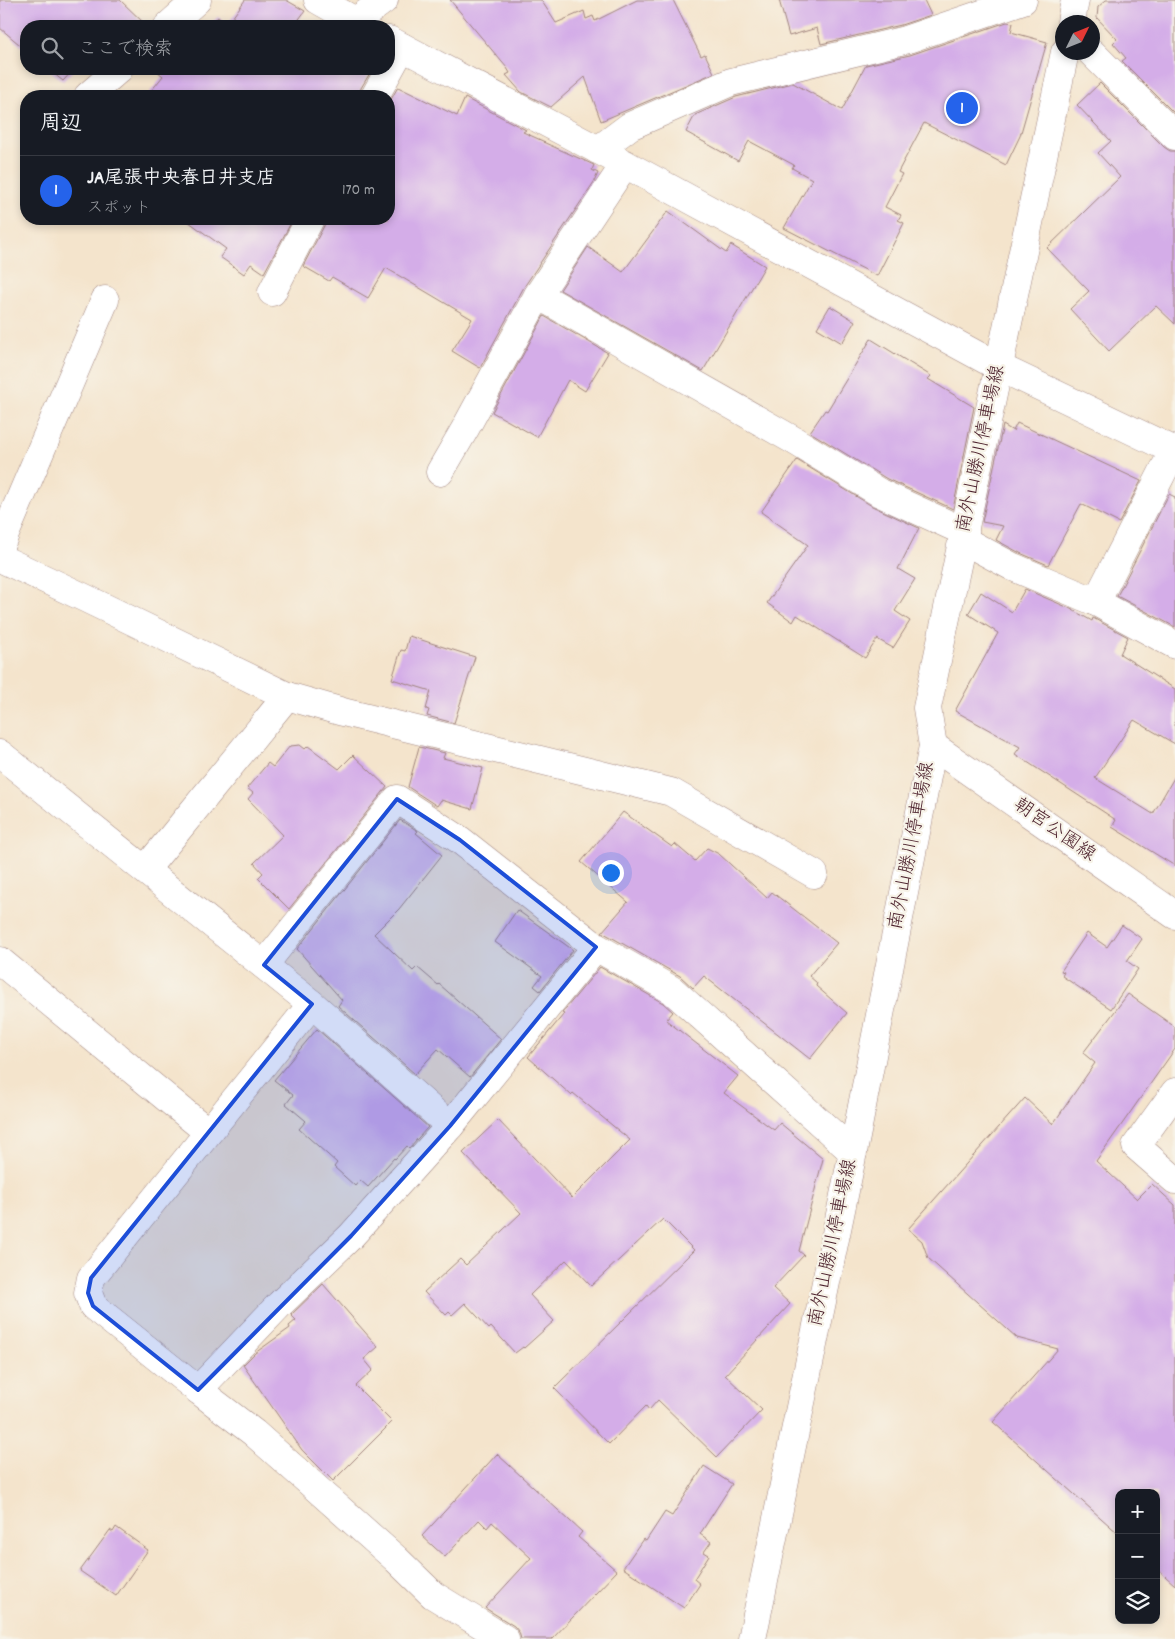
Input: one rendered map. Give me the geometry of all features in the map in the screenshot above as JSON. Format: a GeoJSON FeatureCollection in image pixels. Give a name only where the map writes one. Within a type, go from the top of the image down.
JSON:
{"type":"FeatureCollection","features":[{"type":"Feature","properties":{"kind":"street"},"geometry":{"type":"LineString","coordinates":[[175,20],[197,0]]}},
{"type":"Feature","properties":{"kind":"street"},"geometry":{"type":"LineString","coordinates":[[318,0],[353,20]]}},
{"type":"Feature","properties":{"kind":"street"},"geometry":{"type":"LineString","coordinates":[[364,20],[384,0]]}},
{"type":"Feature","properties":{"kind":"street"},"geometry":{"type":"LineString","coordinates":[[598,150],[630,126],[731,82],[905,40],[1023,0]]}},
{"type":"Feature","properties":{"kind":"street"},"geometry":{"type":"LineString","coordinates":[[1072,15],[1075,0]]}},
{"type":"Feature","properties":{"kind":"street"},"geometry":{"type":"LineString","coordinates":[[395,43],[625,164],[999,367],[1175,450],[1096,602]]}},
{"type":"Feature","properties":{"kind":"street","name":"南外山勝川停車場線"},"geometry":{"type":"LineString","coordinates":[[752,1639],[853,1152],[933,746],[927,708],[1063,60]]}},
{"type":"Feature","properties":{"kind":"street"},"geometry":{"type":"LineString","coordinates":[[1099,60],[1175,136]]}},
{"type":"Feature","properties":{"kind":"street"},"geometry":{"type":"LineString","coordinates":[[95,90],[112,75]]}},
{"type":"Feature","properties":{"kind":"street"},"geometry":{"type":"LineString","coordinates":[[377,90],[383,75]]}},
{"type":"Feature","properties":{"kind":"street"},"geometry":{"type":"LineString","coordinates":[[440,472],[538,295],[625,164]]}},
{"type":"Feature","properties":{"kind":"street"},"geometry":{"type":"LineString","coordinates":[[272,292],[307,225]]}},
{"type":"Feature","properties":{"kind":"street"},"geometry":{"type":"LineString","coordinates":[[538,295],[795,441],[880,493],[964,536],[1013,567],[1096,602],[1175,645]]}},
{"type":"Feature","properties":{"kind":"street"},"geometry":{"type":"LineString","coordinates":[[0,546],[105,300]]}},
{"type":"Feature","properties":{"kind":"street"},"geometry":{"type":"LineString","coordinates":[[0,558],[287,696],[343,712],[671,792],[814,874]]}},
{"type":"Feature","properties":{"kind":"street"},"geometry":{"type":"LineString","coordinates":[[146,870],[287,696]]}},
{"type":"Feature","properties":{"kind":"street","name":"朝宮公園線"},"geometry":{"type":"LineString","coordinates":[[933,746],[1175,915]]}},
{"type":"Feature","properties":{"kind":"street"},"geometry":{"type":"LineString","coordinates":[[0,754],[312,1004],[450,1126]]}},
{"type":"Feature","properties":{"kind":"street"},"geometry":{"type":"LineString","coordinates":[[264,965],[397,799],[460,840],[596,947],[672,990],[853,1152]]}},
{"type":"Feature","properties":{"kind":"street"},"geometry":{"type":"LineString","coordinates":[[198,1390],[280,1304],[351,1236],[450,1126],[596,947]]}},
{"type":"Feature","properties":{"kind":"street"},"geometry":{"type":"LineString","coordinates":[[0,961],[208,1132]]}},
{"type":"Feature","properties":{"kind":"street"},"geometry":{"type":"LineString","coordinates":[[312,1004],[91,1278],[88,1293],[93,1306],[254,1434],[396,1559],[433,1595],[504,1639]]}},
{"type":"Feature","properties":{"kind":"street"},"geometry":{"type":"LineString","coordinates":[[1175,1092],[1136,1146],[1175,1180]]}},
{"type":"Feature","properties":{"kind":"highlighted area"},"geometry":{"type":"Polygon","coordinates":[[[397,799],[460,840],[596,947],[450,1126],[351,1236],[198,1390],[93,1306],[88,1293],[91,1278],[312,1004],[264,965],[397,799]]]}},
{"type":"Feature","properties":{"kind":"building"},"geometry":{"type":"Polygon","coordinates":[[[0,0],[120,0],[141,20],[20,20],[20,45],[0,28],[0,0]]]}},
{"type":"Feature","properties":{"kind":"building"},"geometry":{"type":"Polygon","coordinates":[[[245,0],[286,0],[305,11],[298,20],[231,20],[245,0]]]}},
{"type":"Feature","properties":{"kind":"building"},"geometry":{"type":"Polygon","coordinates":[[[450,0],[541,0],[556,23],[584,11],[586,19],[593,16],[595,21],[637,0],[673,0],[701,56],[705,54],[714,73],[601,121],[585,77],[551,107],[521,92],[506,75],[510,73],[507,68],[450,0]]]}},
{"type":"Feature","properties":{"kind":"building"},"geometry":{"type":"Polygon","coordinates":[[[779,0],[924,0],[931,15],[901,25],[821,44],[817,28],[789,36],[779,0]]]}},
{"type":"Feature","properties":{"kind":"building"},"geometry":{"type":"Polygon","coordinates":[[[1106,0],[1175,0],[1175,114],[1122,61],[1126,58],[1113,43],[1117,39],[1100,21],[1100,15],[1097,15],[1098,7],[1106,0]]]}},
{"type":"Feature","properties":{"kind":"building"},"geometry":{"type":"Polygon","coordinates":[[[1007,22],[1013,23],[1011,32],[1047,42],[1020,136],[1006,165],[924,123],[898,172],[902,174],[885,207],[901,215],[898,220],[904,223],[877,276],[784,228],[812,179],[792,168],[794,165],[749,141],[738,161],[686,132],[695,115],[736,97],[793,83],[842,110],[866,65],[910,55],[1007,22]]]}},
{"type":"Feature","properties":{"kind":"building"},"geometry":{"type":"Polygon","coordinates":[[[56,75],[68,75],[63,81],[56,75]]]}},
{"type":"Feature","properties":{"kind":"building"},"geometry":{"type":"Polygon","coordinates":[[[162,75],[369,75],[360,90],[152,90],[163,76],[162,75]]]}},
{"type":"Feature","properties":{"kind":"building"},"geometry":{"type":"Polygon","coordinates":[[[1100,83],[1164,147],[1170,151],[1175,151],[1175,324],[1156,306],[1109,351],[1070,309],[1089,291],[1047,248],[1120,177],[1098,153],[1111,141],[1077,105],[1100,83]]]}},
{"type":"Feature","properties":{"kind":"building"},"geometry":{"type":"Polygon","coordinates":[[[398,87],[457,116],[465,98],[526,130],[523,132],[594,165],[592,170],[598,173],[594,182],[524,287],[480,368],[452,351],[472,319],[386,268],[368,298],[332,277],[329,281],[303,266],[324,225],[395,225],[395,92],[398,87]]]}},
{"type":"Feature","properties":{"kind":"building"},"geometry":{"type":"Polygon","coordinates":[[[668,211],[726,253],[731,245],[765,266],[703,371],[560,290],[588,247],[623,272],[668,211]]]}},
{"type":"Feature","properties":{"kind":"building"},"geometry":{"type":"Polygon","coordinates":[[[193,225],[290,225],[264,273],[251,264],[244,274],[220,257],[226,249],[193,225]]]}},
{"type":"Feature","properties":{"kind":"building"},"geometry":{"type":"Polygon","coordinates":[[[830,306],[855,321],[842,343],[817,328],[830,306]]]}},
{"type":"Feature","properties":{"kind":"building"},"geometry":{"type":"Polygon","coordinates":[[[544,316],[608,353],[585,391],[568,380],[537,437],[492,412],[544,316]]]}},
{"type":"Feature","properties":{"kind":"building"},"geometry":{"type":"Polygon","coordinates":[[[871,339],[931,376],[928,379],[974,407],[953,509],[887,479],[810,432],[825,410],[827,411],[871,339]]]}},
{"type":"Feature","properties":{"kind":"building"},"geometry":{"type":"Polygon","coordinates":[[[1017,423],[1141,481],[1119,523],[1081,504],[1048,565],[996,540],[1003,526],[982,522],[1003,425],[1013,431],[1017,423]]]}},
{"type":"Feature","properties":{"kind":"building"},"geometry":{"type":"Polygon","coordinates":[[[797,460],[872,506],[919,528],[898,569],[915,579],[895,611],[910,621],[893,648],[877,639],[865,658],[797,615],[793,622],[767,603],[808,545],[761,512],[797,460]]]}},
{"type":"Feature","properties":{"kind":"building"},"geometry":{"type":"Polygon","coordinates":[[[1169,494],[1175,497],[1175,627],[1117,596],[1169,494]]]}},
{"type":"Feature","properties":{"kind":"building"},"geometry":{"type":"Polygon","coordinates":[[[1025,589],[1069,608],[1092,621],[1093,618],[1128,637],[1120,654],[1175,689],[1175,744],[1134,720],[1095,778],[1153,814],[1175,776],[1175,866],[1112,827],[1116,820],[1015,754],[1020,747],[955,711],[998,633],[968,614],[981,592],[1012,612],[1025,589]]]}},
{"type":"Feature","properties":{"kind":"building"},"geometry":{"type":"Polygon","coordinates":[[[409,636],[475,657],[454,723],[427,716],[429,710],[426,709],[431,691],[392,679],[401,650],[405,651],[409,636]]]}},
{"type":"Feature","properties":{"kind":"building"},"geometry":{"type":"Polygon","coordinates":[[[300,745],[305,749],[308,746],[339,769],[353,755],[387,787],[289,909],[258,878],[263,873],[254,863],[283,835],[248,799],[253,793],[247,788],[268,763],[273,767],[290,746],[300,745]]]}},
{"type":"Feature","properties":{"kind":"building"},"geometry":{"type":"Polygon","coordinates":[[[419,747],[445,753],[443,758],[483,768],[472,809],[441,800],[437,806],[408,787],[419,747]]]}},
{"type":"Feature","properties":{"kind":"building"},"geometry":{"type":"Polygon","coordinates":[[[623,812],[672,847],[675,844],[695,861],[707,848],[719,854],[767,898],[772,892],[837,943],[809,976],[817,983],[816,986],[847,1013],[810,1059],[704,976],[693,988],[680,976],[602,932],[628,902],[581,862],[623,812]]]}},
{"type":"Feature","properties":{"kind":"building"},"geometry":{"type":"Polygon","coordinates":[[[400,820],[418,831],[416,833],[442,855],[399,909],[374,934],[413,971],[417,967],[439,984],[501,1039],[470,1077],[438,1049],[415,1074],[338,1006],[342,1000],[297,949],[400,820]]]}},
{"type":"Feature","properties":{"kind":"building"},"geometry":{"type":"Polygon","coordinates":[[[517,910],[573,950],[540,991],[534,986],[542,976],[495,942],[517,910]]]}},
{"type":"Feature","properties":{"kind":"building"},"geometry":{"type":"Polygon","coordinates":[[[1122,925],[1142,939],[1127,961],[1138,969],[1111,1009],[1062,976],[1064,972],[1061,971],[1087,933],[1107,947],[1122,925]]]}},
{"type":"Feature","properties":{"kind":"building"},"geometry":{"type":"Polygon","coordinates":[[[600,967],[663,1003],[673,1012],[666,1020],[738,1076],[724,1093],[774,1130],[780,1123],[823,1159],[799,1251],[804,1255],[773,1288],[790,1304],[725,1375],[762,1410],[717,1457],[658,1400],[649,1410],[646,1406],[609,1444],[554,1388],[694,1250],[663,1219],[591,1286],[566,1260],[530,1295],[554,1321],[524,1348],[515,1353],[465,1303],[452,1315],[449,1312],[446,1315],[424,1292],[460,1259],[466,1265],[521,1213],[463,1153],[498,1120],[572,1198],[630,1140],[573,1093],[571,1095],[528,1057],[600,967]]]}},
{"type":"Feature","properties":{"kind":"building"},"geometry":{"type":"Polygon","coordinates":[[[1128,994],[1175,1027],[1175,1049],[1096,1161],[1137,1199],[1152,1184],[1175,1205],[1175,1585],[1160,1572],[1160,1489],[1115,1489],[1115,1530],[993,1422],[1058,1349],[1017,1338],[928,1258],[922,1241],[908,1229],[1025,1098],[1053,1124],[1095,1063],[1083,1053],[1128,994]]]}},
{"type":"Feature","properties":{"kind":"building"},"geometry":{"type":"Polygon","coordinates":[[[317,1029],[428,1127],[409,1148],[407,1146],[394,1158],[368,1187],[360,1180],[355,1186],[334,1167],[337,1163],[299,1129],[306,1121],[286,1104],[293,1095],[274,1080],[317,1029]]]}},
{"type":"Feature","properties":{"kind":"building"},"geometry":{"type":"Polygon","coordinates":[[[323,1284],[378,1347],[364,1359],[373,1370],[356,1386],[392,1422],[333,1481],[302,1450],[243,1365],[255,1353],[290,1328],[289,1326],[296,1320],[291,1315],[323,1284]]]}},
{"type":"Feature","properties":{"kind":"building"},"geometry":{"type":"Polygon","coordinates":[[[497,1454],[582,1532],[578,1537],[617,1571],[552,1639],[521,1639],[519,1632],[514,1626],[485,1608],[531,1558],[492,1522],[487,1528],[479,1520],[445,1557],[422,1536],[497,1454]]]}},
{"type":"Feature","properties":{"kind":"building"},"geometry":{"type":"Polygon","coordinates":[[[704,1466],[732,1484],[700,1534],[711,1542],[704,1552],[709,1555],[694,1579],[700,1584],[684,1608],[623,1568],[643,1539],[646,1541],[665,1512],[672,1516],[704,1466]]]}},
{"type":"Feature","properties":{"kind":"building"},"geometry":{"type":"Polygon","coordinates":[[[116,1527],[148,1550],[116,1596],[80,1571],[110,1530],[113,1532],[116,1527]]]}},
{"type":"Feature","properties":{"kind":"place","name":"JA尾張中央春日井支店"},"geometry":{"type":"Point","coordinates":[962,108]}}]}
